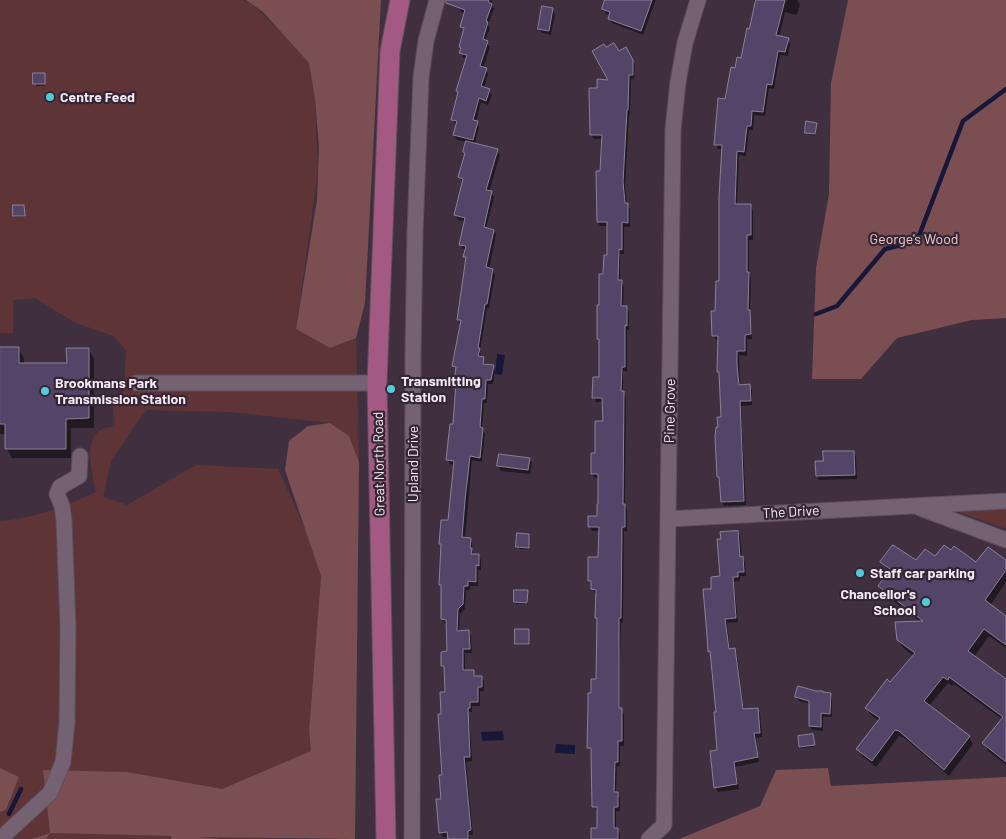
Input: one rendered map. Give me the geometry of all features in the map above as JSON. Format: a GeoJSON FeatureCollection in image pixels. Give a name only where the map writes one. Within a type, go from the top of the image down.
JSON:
{"type":"FeatureCollection","features":[{"type":"Feature","properties":{"kind":"main road","name":"Great North Road"},"geometry":{"type":"LineString","coordinates":[[386,839],[377,383],[390,51],[400,0]]}},
{"type":"Feature","properties":{"kind":"street","name":"Upland Drive"},"geometry":{"type":"LineString","coordinates":[[412,839],[415,232],[421,77],[426,41],[437,0]]}},
{"type":"Feature","properties":{"kind":"street","name":"Pine Grove"},"geometry":{"type":"LineString","coordinates":[[649,839],[664,825],[673,129],[678,82],[685,43],[698,0]]}},
{"type":"Feature","properties":{"kind":"street"},"geometry":{"type":"LineString","coordinates":[[136,383],[377,383]]}},
{"type":"Feature","properties":{"kind":"street"},"geometry":{"type":"LineString","coordinates":[[0,839],[50,793],[63,762],[67,723],[68,627],[64,520],[62,506],[57,494],[60,487],[79,476],[80,456]]}},
{"type":"Feature","properties":{"kind":"street","name":"The Drive"},"geometry":{"type":"LineString","coordinates":[[668,519],[1006,501]]}},
{"type":"Feature","properties":{"kind":"street","name":"The Drive"},"geometry":{"type":"LineString","coordinates":[[914,505],[1006,540]]}},
{"type":"Feature","properties":{"kind":"shaded area"},"geometry":{"type":"Polygon","coordinates":[[[0,0],[244,0],[253,5],[284,35],[309,63],[315,99],[318,170],[296,329],[330,348],[356,338],[359,462],[349,436],[330,423],[231,412],[146,410],[111,461],[103,497],[127,505],[196,465],[278,469],[307,533],[321,576],[309,731],[311,751],[222,789],[181,783],[43,771],[50,833],[291,839],[0,839],[0,812],[6,810],[19,777],[0,768],[0,521],[24,518],[49,511],[96,492],[90,451],[96,434],[103,429],[114,427],[113,407],[115,400],[124,391],[126,350],[113,336],[74,322],[35,298],[13,300],[13,333],[0,333],[0,0]]]}},
{"type":"Feature","properties":{"kind":"shaded area"},"geometry":{"type":"Polygon","coordinates":[[[497,354],[505,355],[502,375],[495,374],[497,354]]]}},
{"type":"Feature","properties":{"kind":"shaded area"},"geometry":{"type":"Polygon","coordinates":[[[1006,504],[1006,529],[959,512],[962,506],[1006,504]]]}},
{"type":"Feature","properties":{"kind":"shaded area"},"geometry":{"type":"Polygon","coordinates":[[[503,731],[504,740],[482,741],[481,732],[503,731]]]}},
{"type":"Feature","properties":{"kind":"shaded area"},"geometry":{"type":"Polygon","coordinates":[[[556,744],[575,745],[575,754],[555,753],[556,744]]]}},
{"type":"Feature","properties":{"kind":"green space"},"geometry":{"type":"Polygon","coordinates":[[[246,0],[381,0],[365,303],[356,338],[330,348],[296,329],[317,200],[319,148],[315,99],[309,63],[263,12],[246,0]]]}},
{"type":"Feature","properties":{"kind":"green space","name":"George's Wood"},"geometry":{"type":"Polygon","coordinates":[[[848,0],[1006,0],[1006,318],[972,320],[897,338],[861,379],[812,379],[816,268],[829,194],[831,83],[848,0]]]}},
{"type":"Feature","properties":{"kind":"green space"},"geometry":{"type":"Polygon","coordinates":[[[330,423],[349,436],[359,462],[355,839],[199,837],[221,839],[171,839],[171,836],[50,833],[43,770],[127,772],[222,789],[311,751],[309,731],[321,576],[285,470],[289,441],[308,426],[330,423]]]}},
{"type":"Feature","properties":{"kind":"green space"},"geometry":{"type":"Polygon","coordinates":[[[0,768],[19,777],[6,810],[0,812],[0,768]]]}},
{"type":"Feature","properties":{"kind":"green space"},"geometry":{"type":"Polygon","coordinates":[[[828,768],[831,786],[1006,777],[1006,839],[679,839],[760,806],[776,770],[828,768]]]}},
{"type":"Feature","properties":{"kind":"green space"},"geometry":{"type":"Polygon","coordinates":[[[50,833],[46,839],[32,839],[50,833]]]}},
{"type":"Feature","properties":{"kind":"building"},"geometry":{"type":"Polygon","coordinates":[[[446,0],[489,0],[488,2],[492,4],[486,21],[488,22],[483,39],[488,41],[480,66],[487,68],[481,86],[490,89],[486,101],[479,98],[473,120],[478,121],[473,140],[453,135],[457,121],[451,120],[458,92],[456,91],[467,55],[459,53],[464,28],[460,27],[465,10],[446,3],[446,0]]]}},
{"type":"Feature","properties":{"kind":"building"},"geometry":{"type":"Polygon","coordinates":[[[605,0],[652,0],[641,31],[608,19],[610,12],[602,9],[605,0]]]}},
{"type":"Feature","properties":{"kind":"building"},"geometry":{"type":"Polygon","coordinates":[[[756,0],[785,0],[776,35],[789,38],[785,52],[778,51],[772,85],[767,84],[763,112],[752,111],[751,126],[747,126],[744,152],[737,151],[735,204],[751,204],[751,235],[747,235],[747,272],[749,272],[748,310],[750,310],[751,334],[745,335],[745,351],[737,351],[737,365],[739,385],[750,384],[751,401],[740,401],[744,501],[721,502],[719,477],[717,477],[715,436],[716,427],[718,427],[717,417],[721,417],[719,372],[717,372],[718,336],[712,336],[711,311],[715,311],[716,281],[719,281],[719,197],[722,145],[714,145],[718,98],[725,99],[731,67],[735,68],[737,57],[741,58],[747,28],[749,29],[756,0]]]}},
{"type":"Feature","properties":{"kind":"building"},"geometry":{"type":"Polygon","coordinates":[[[542,6],[553,8],[549,31],[538,29],[542,6]]]}},
{"type":"Feature","properties":{"kind":"building"},"geometry":{"type":"Polygon","coordinates":[[[614,43],[619,51],[626,47],[633,60],[633,75],[629,75],[623,182],[625,203],[628,203],[628,223],[622,222],[622,250],[619,249],[618,280],[622,280],[621,306],[627,306],[625,367],[622,367],[621,391],[624,391],[623,504],[625,504],[625,527],[622,527],[621,618],[619,618],[619,708],[622,708],[622,741],[618,741],[618,762],[615,762],[614,792],[618,792],[618,807],[614,807],[614,828],[618,828],[618,839],[591,839],[591,828],[597,828],[597,807],[592,807],[591,748],[587,748],[588,693],[591,693],[591,679],[596,679],[597,618],[595,618],[596,590],[591,589],[591,581],[588,581],[588,557],[598,557],[599,527],[588,527],[588,516],[597,516],[598,504],[598,474],[591,474],[591,453],[595,453],[595,421],[603,421],[602,398],[592,398],[593,377],[599,377],[597,305],[599,305],[599,274],[603,274],[604,255],[607,255],[607,222],[597,222],[596,171],[600,171],[602,135],[590,135],[589,88],[597,88],[597,79],[608,80],[592,51],[604,44],[606,47],[614,43]]]}},
{"type":"Feature","properties":{"kind":"building"},"geometry":{"type":"Polygon","coordinates":[[[33,73],[45,73],[45,84],[33,84],[33,73]]]}},
{"type":"Feature","properties":{"kind":"building"},"geometry":{"type":"Polygon","coordinates":[[[806,121],[817,123],[815,134],[805,133],[806,121]]]}},
{"type":"Feature","properties":{"kind":"building"},"geometry":{"type":"Polygon","coordinates":[[[466,141],[498,149],[486,190],[492,191],[484,227],[494,230],[486,267],[493,269],[478,348],[480,348],[478,356],[484,357],[483,364],[494,365],[491,380],[486,380],[485,399],[482,399],[480,427],[483,428],[480,458],[470,456],[462,537],[471,538],[471,554],[479,554],[479,566],[476,565],[476,582],[468,581],[468,586],[464,586],[463,604],[458,609],[457,631],[469,630],[470,649],[463,649],[463,670],[474,670],[474,676],[482,676],[482,687],[478,687],[478,702],[470,702],[470,708],[468,708],[470,757],[464,757],[471,830],[468,831],[468,839],[448,839],[447,832],[439,833],[436,799],[441,799],[439,775],[442,775],[438,714],[441,714],[440,692],[445,692],[444,666],[441,666],[441,652],[447,651],[446,620],[441,619],[441,585],[439,585],[441,544],[439,544],[441,520],[448,520],[454,461],[446,460],[450,424],[453,424],[456,367],[452,366],[461,320],[457,320],[466,257],[463,257],[466,246],[459,245],[465,218],[454,215],[463,179],[458,177],[465,153],[463,152],[466,141]]]}},
{"type":"Feature","properties":{"kind":"building"},"geometry":{"type":"Polygon","coordinates":[[[13,205],[24,205],[25,216],[13,216],[13,205]]]}},
{"type":"Feature","properties":{"kind":"building","name":"Brookmans Park Transmission Station"},"geometry":{"type":"Polygon","coordinates":[[[0,347],[19,347],[19,363],[67,363],[66,348],[89,348],[89,418],[66,419],[66,449],[5,449],[5,424],[0,424],[0,347]]]}},
{"type":"Feature","properties":{"kind":"building"},"geometry":{"type":"Polygon","coordinates":[[[823,451],[854,451],[855,475],[816,476],[815,461],[823,461],[823,451]]]}},
{"type":"Feature","properties":{"kind":"building"},"geometry":{"type":"Polygon","coordinates":[[[499,454],[530,458],[528,470],[497,466],[499,454]]]}},
{"type":"Feature","properties":{"kind":"building"},"geometry":{"type":"Polygon","coordinates":[[[738,531],[740,557],[743,556],[744,572],[738,572],[738,577],[733,577],[736,618],[725,619],[729,649],[735,648],[743,709],[758,708],[760,733],[754,733],[758,757],[734,762],[737,784],[714,788],[710,751],[717,750],[714,712],[716,712],[710,651],[708,652],[703,589],[711,589],[711,577],[720,576],[717,539],[721,539],[720,532],[738,531]]]}},
{"type":"Feature","properties":{"kind":"building"},"geometry":{"type":"Polygon","coordinates":[[[517,533],[529,534],[529,548],[516,547],[517,533]]]}},
{"type":"Feature","properties":{"kind":"building"},"geometry":{"type":"Polygon","coordinates":[[[893,545],[916,560],[925,549],[935,556],[944,545],[951,550],[954,546],[976,562],[988,547],[1006,560],[1006,570],[985,600],[1006,616],[1006,645],[984,629],[968,651],[1006,679],[1006,762],[982,743],[1003,717],[949,677],[948,680],[943,677],[924,701],[970,736],[944,770],[899,731],[895,730],[872,761],[856,749],[880,718],[865,708],[887,679],[890,682],[915,653],[897,640],[895,622],[923,621],[878,586],[890,569],[880,562],[893,545]]]}},
{"type":"Feature","properties":{"kind":"building"},"geometry":{"type":"Polygon","coordinates":[[[514,590],[528,590],[527,603],[514,602],[514,590]]]}},
{"type":"Feature","properties":{"kind":"building"},"geometry":{"type":"Polygon","coordinates":[[[515,629],[529,629],[529,644],[515,644],[515,629]]]}},
{"type":"Feature","properties":{"kind":"building"},"geometry":{"type":"Polygon","coordinates":[[[798,686],[831,693],[830,714],[821,713],[821,727],[809,726],[809,701],[795,697],[798,686]]]}},
{"type":"Feature","properties":{"kind":"building"},"geometry":{"type":"Polygon","coordinates":[[[813,734],[815,745],[799,747],[798,736],[813,734]]]}},
{"type":"Feature","properties":{"kind":"waterway"},"geometry":{"type":"LineString","coordinates":[[816,314],[837,306],[885,249],[917,241],[963,121],[1006,89]]}},
{"type":"Feature","properties":{"kind":"waterway"},"geometry":{"type":"LineString","coordinates":[[9,814],[21,789]]}},
{"type":"Feature","properties":{"kind":"place","name":"Centre Feed"},"geometry":{"type":"Point","coordinates":[50,97]}},
{"type":"Feature","properties":{"kind":"place","name":"Transmitting Station"},"geometry":{"type":"Point","coordinates":[391,389]}},
{"type":"Feature","properties":{"kind":"place","name":"Brookmans Park Transmission Station"},"geometry":{"type":"Point","coordinates":[45,391]}},
{"type":"Feature","properties":{"kind":"place","name":"Staff car parking"},"geometry":{"type":"Point","coordinates":[860,573]}},
{"type":"Feature","properties":{"kind":"place","name":"Chancellor's School"},"geometry":{"type":"Point","coordinates":[926,602]}}]}
